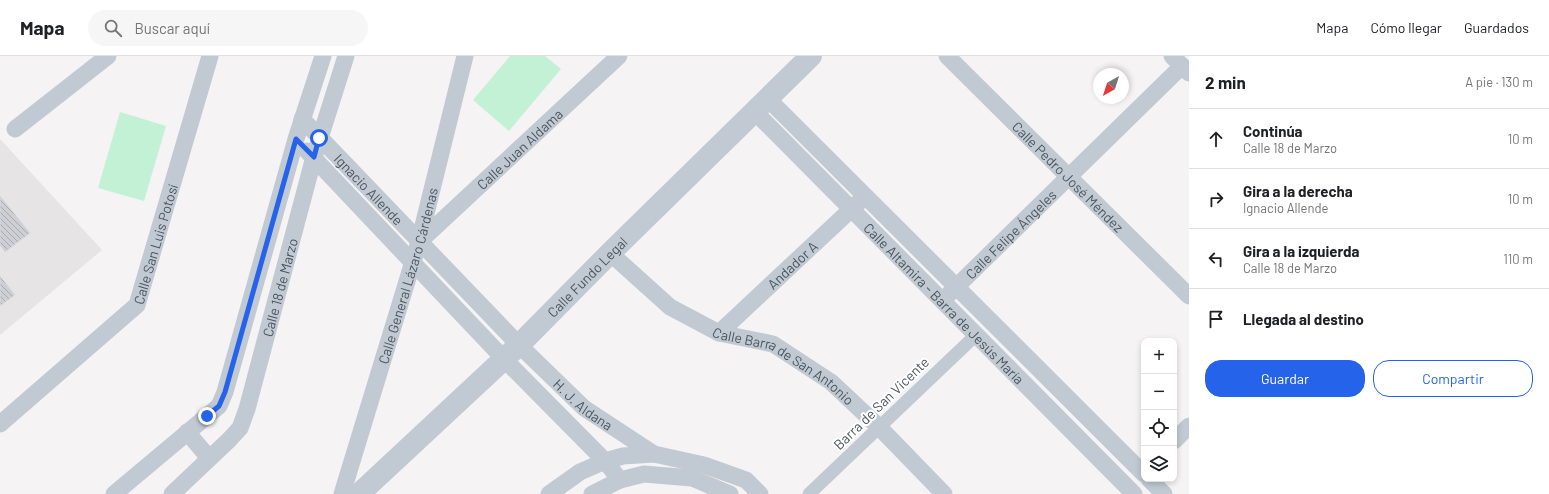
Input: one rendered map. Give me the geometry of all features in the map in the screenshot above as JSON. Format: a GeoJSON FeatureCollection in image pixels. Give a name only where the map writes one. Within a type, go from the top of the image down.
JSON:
{"type":"FeatureCollection","features":[{"type":"Feature","properties":{"kind":"street"},"geometry":{"type":"LineString","coordinates":[[15,129],[108,56]]}},
{"type":"Feature","properties":{"kind":"street","name":"Calle San Luis Potosí"},"geometry":{"type":"LineString","coordinates":[[0,424],[137,305],[210,56]]}},
{"type":"Feature","properties":{"kind":"street","name":"Calle 18 de Marzo"},"geometry":{"type":"LineString","coordinates":[[114,494],[219,406],[225,392],[296,139],[323,56]]}},
{"type":"Feature","properties":{"kind":"street","name":"Calle 18 de Marzo"},"geometry":{"type":"LineString","coordinates":[[172,494],[240,428],[247,409],[319,138],[346,56]]}},
{"type":"Feature","properties":{"kind":"street","name":"Calle General Lázaro Cárdenas"},"geometry":{"type":"LineString","coordinates":[[342,494],[419,242],[465,56]]}},
{"type":"Feature","properties":{"kind":"street","name":"Calle Juan Aldama"},"geometry":{"type":"LineString","coordinates":[[419,242],[619,56]]}},
{"type":"Feature","properties":{"kind":"street","name":"Calle Fundo Legal"},"geometry":{"type":"LineString","coordinates":[[359,494],[512,352],[610,253],[811,56]]}},
{"type":"Feature","properties":{"kind":"street","name":"Calle Pedro José Méndez"},"geometry":{"type":"LineString","coordinates":[[947,56],[1189,296]]}},
{"type":"Feature","properties":{"kind":"street","name":"Calle Felipe Ángeles"},"geometry":{"type":"LineString","coordinates":[[942,301],[1181,65]]}},
{"type":"Feature","properties":{"kind":"street","name":"Calle Altamira - Barra de Jesús María"},"geometry":{"type":"LineString","coordinates":[[761,106],[866,196],[1141,470]]}},
{"type":"Feature","properties":{"kind":"street","name":"Calle Altamira - Barra de Jesús María"},"geometry":{"type":"LineString","coordinates":[[761,106],[851,209],[1131,491]]}},
{"type":"Feature","properties":{"kind":"street","name":"Ignacio Allende"},"geometry":{"type":"LineString","coordinates":[[302,119],[419,242],[512,352]]}},
{"type":"Feature","properties":{"kind":"street","name":"Ignacio Allende"},"geometry":{"type":"LineString","coordinates":[[296,139],[412,262],[512,352]]}},
{"type":"Feature","properties":{"kind":"street","name":"Andador A"},"geometry":{"type":"LineString","coordinates":[[719,333],[866,196]]}},
{"type":"Feature","properties":{"kind":"street","name":"Calle Barra de San Antonio"},"geometry":{"type":"LineString","coordinates":[[610,253],[670,307],[719,333],[773,344],[831,382],[879,427],[944,494]]}},
{"type":"Feature","properties":{"kind":"street","name":"Barra de San Vicente"},"geometry":{"type":"LineString","coordinates":[[809,494],[976,335]]}},
{"type":"Feature","properties":{"kind":"street","name":"H. J. Aldana"},"geometry":{"type":"LineString","coordinates":[[512,352],[584,408],[654,454]]}},
{"type":"Feature","properties":{"kind":"street","name":"H. J. Aldana"},"geometry":{"type":"LineString","coordinates":[[512,352],[620,480]]}},
{"type":"Feature","properties":{"kind":"street"},"geometry":{"type":"LineString","coordinates":[[1177,438],[1189,426]]}},
{"type":"Feature","properties":{"kind":"street"},"geometry":{"type":"LineString","coordinates":[[187,432],[209,458]]}},
{"type":"Feature","properties":{"kind":"street","name":"H. J. Aldana"},"geometry":{"type":"LineString","coordinates":[[549,494],[580,472],[605,461],[623,456],[654,454],[704,466],[746,480],[760,494]]}},
{"type":"Feature","properties":{"kind":"street"},"geometry":{"type":"LineString","coordinates":[[592,494],[620,480],[644,474],[692,478],[730,494]]}},
{"type":"Feature","properties":{"kind":"street"},"geometry":{"type":"LineString","coordinates":[[1131,491],[1141,479]]}},
{"type":"Feature","properties":{"kind":"street","name":"Calle Altamira - Barra de Jesús María"},"geometry":{"type":"LineString","coordinates":[[1153,482],[1164,494]]}},
{"type":"Feature","properties":{"kind":"shaded area"},"geometry":{"type":"Polygon","coordinates":[[[0,139],[102,250],[0,335],[0,139]]]}},
{"type":"Feature","properties":{"kind":"green space"},"geometry":{"type":"Polygon","coordinates":[[[510,56],[545,56],[561,69],[509,131],[473,100],[510,56]]]}},
{"type":"Feature","properties":{"kind":"green space"},"geometry":{"type":"Polygon","coordinates":[[[120,112],[166,126],[144,201],[98,188],[120,112]]]}},
{"type":"Feature","properties":{"kind":"building"},"geometry":{"type":"Polygon","coordinates":[[[0,196],[30,233],[5,252],[0,245],[0,196]]]}},
{"type":"Feature","properties":{"kind":"building"},"geometry":{"type":"Polygon","coordinates":[[[0,276],[15,295],[0,306],[0,276]]]}},
{"type":"Feature","properties":{"kind":"route"},"geometry":{"type":"LineString","coordinates":[[207,416],[219,406],[225,392],[296,139],[314,157],[319,138]]}}]}
